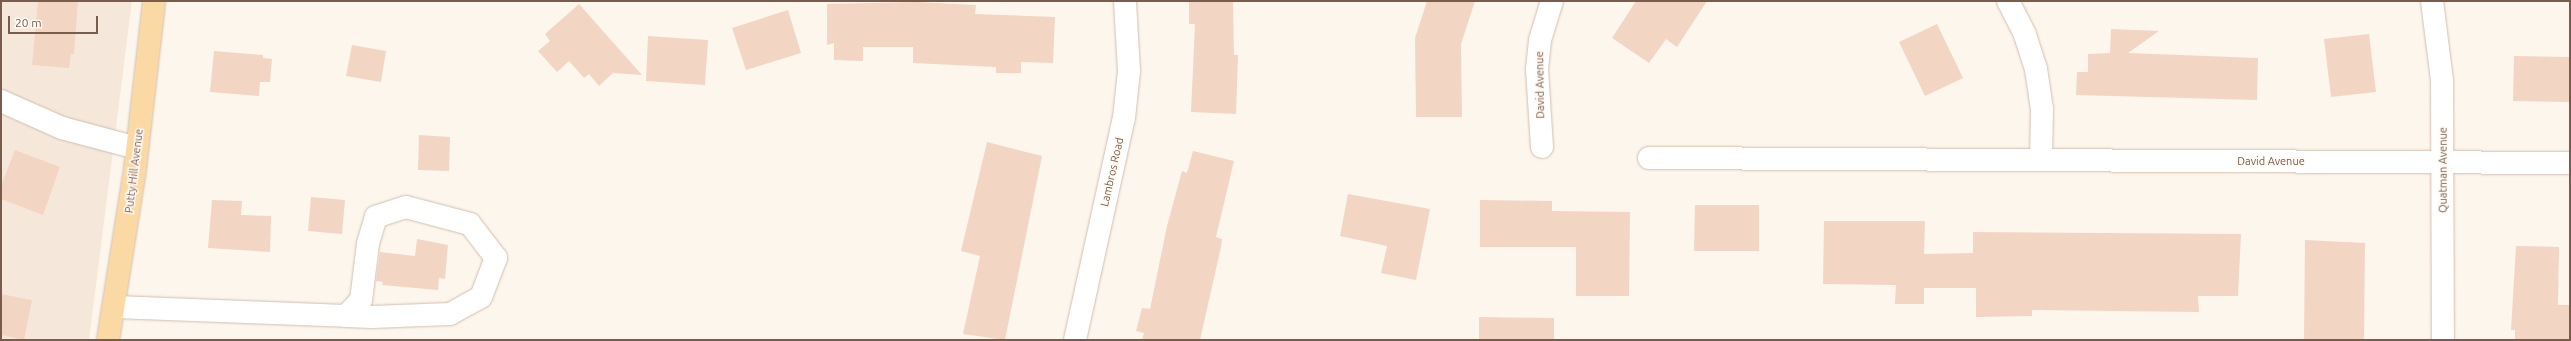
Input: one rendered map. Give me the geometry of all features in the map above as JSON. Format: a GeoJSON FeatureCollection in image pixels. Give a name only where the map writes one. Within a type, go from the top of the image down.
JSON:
{"type":"FeatureCollection","features":[{"type":"Feature","properties":{"kind":"main road","name":"Putty Hill Avenue"},"geometry":{"type":"LineString","coordinates":[[108,340],[138,148],[154,1]]}},
{"type":"Feature","properties":{"kind":"street","name":"Lambros Road"},"geometry":{"type":"LineString","coordinates":[[1075,340],[1124,118],[1129,71],[1125,1]]}},
{"type":"Feature","properties":{"kind":"street","name":"David Avenue"},"geometry":{"type":"LineString","coordinates":[[1542,147],[1537,69],[1540,40],[1552,1]]}},
{"type":"Feature","properties":{"kind":"street"},"geometry":{"type":"LineString","coordinates":[[2008,1],[2025,35],[2036,69],[2042,109],[2041,159]]}},
{"type":"Feature","properties":{"kind":"street","name":"Quatman Avenue"},"geometry":{"type":"LineString","coordinates":[[2432,1],[2440,44],[2444,162],[2443,340]]}},
{"type":"Feature","properties":{"kind":"street"},"geometry":{"type":"LineString","coordinates":[[1,101],[62,128],[138,148]]}},
{"type":"Feature","properties":{"kind":"street","name":"David Avenue"},"geometry":{"type":"LineString","coordinates":[[1649,158],[1973,158],[2570,163]]}},
{"type":"Feature","properties":{"kind":"street"},"geometry":{"type":"LineString","coordinates":[[114,307],[346,316],[450,314],[481,297],[496,258],[470,224],[406,207],[376,217],[368,244],[361,300],[346,316]]}},
{"type":"Feature","properties":{"kind":"shaded area"},"geometry":{"type":"Polygon","coordinates":[[[1,1],[132,1],[89,340],[1,340],[1,1]]]}},
{"type":"Feature","properties":{"kind":"building"},"geometry":{"type":"Polygon","coordinates":[[[38,1],[78,1],[74,54],[71,54],[69,68],[32,65],[38,1]]]}},
{"type":"Feature","properties":{"kind":"building"},"geometry":{"type":"Polygon","coordinates":[[[1189,1],[1233,1],[1234,55],[1238,55],[1236,114],[1191,112],[1195,24],[1189,24],[1189,1]]]}},
{"type":"Feature","properties":{"kind":"building"},"geometry":{"type":"Polygon","coordinates":[[[1427,1],[1475,1],[1461,44],[1462,117],[1416,117],[1415,38],[1427,1]]]}},
{"type":"Feature","properties":{"kind":"building"},"geometry":{"type":"Polygon","coordinates":[[[1636,1],[1707,1],[1677,47],[1666,39],[1649,63],[1612,38],[1636,1]]]}},
{"type":"Feature","properties":{"kind":"building"},"geometry":{"type":"Polygon","coordinates":[[[916,2],[976,5],[975,14],[1055,17],[1053,63],[1021,62],[1021,73],[996,73],[996,67],[913,63],[913,47],[863,47],[863,61],[834,60],[834,43],[827,45],[827,4],[916,2]]]}},
{"type":"Feature","properties":{"kind":"building"},"geometry":{"type":"Polygon","coordinates":[[[579,4],[642,75],[613,73],[599,86],[589,74],[584,78],[569,61],[557,72],[538,51],[550,41],[545,34],[579,4]]]}},
{"type":"Feature","properties":{"kind":"building"},"geometry":{"type":"Polygon","coordinates":[[[788,10],[801,53],[746,70],[732,28],[788,10]]]}},
{"type":"Feature","properties":{"kind":"building"},"geometry":{"type":"Polygon","coordinates":[[[1937,24],[1963,78],[1925,96],[1899,42],[1937,24]]]}},
{"type":"Feature","properties":{"kind":"building"},"geometry":{"type":"Polygon","coordinates":[[[2111,29],[2159,31],[2128,53],[2258,58],[2257,100],[2076,95],[2077,72],[2088,72],[2088,54],[2110,53],[2111,29]]]}},
{"type":"Feature","properties":{"kind":"building"},"geometry":{"type":"Polygon","coordinates":[[[2369,34],[2376,92],[2331,97],[2324,39],[2369,34]]]}},
{"type":"Feature","properties":{"kind":"building"},"geometry":{"type":"Polygon","coordinates":[[[648,36],[708,40],[705,85],[646,81],[648,36]]]}},
{"type":"Feature","properties":{"kind":"building"},"geometry":{"type":"Polygon","coordinates":[[[352,45],[386,51],[381,82],[346,76],[352,45]]]}},
{"type":"Feature","properties":{"kind":"building"},"geometry":{"type":"Polygon","coordinates":[[[214,51],[263,55],[263,58],[272,59],[270,82],[260,82],[259,96],[210,92],[214,51]]]}},
{"type":"Feature","properties":{"kind":"building"},"geometry":{"type":"Polygon","coordinates":[[[2514,56],[2570,57],[2570,102],[2513,101],[2514,56]]]}},
{"type":"Feature","properties":{"kind":"building"},"geometry":{"type":"Polygon","coordinates":[[[419,135],[450,137],[449,171],[418,170],[419,135]]]}},
{"type":"Feature","properties":{"kind":"building"},"geometry":{"type":"Polygon","coordinates":[[[987,142],[1042,156],[1005,340],[963,334],[980,256],[961,251],[987,142]]]}},
{"type":"Feature","properties":{"kind":"building"},"geometry":{"type":"Polygon","coordinates":[[[15,150],[60,167],[43,215],[1,199],[1,186],[15,150]]]}},
{"type":"Feature","properties":{"kind":"building"},"geometry":{"type":"Polygon","coordinates":[[[1193,151],[1234,161],[1216,237],[1222,239],[1221,247],[1200,340],[1142,340],[1144,333],[1136,331],[1142,308],[1150,309],[1167,226],[1182,171],[1187,173],[1193,151]]]}},
{"type":"Feature","properties":{"kind":"building"},"geometry":{"type":"Polygon","coordinates":[[[1348,194],[1430,209],[1416,280],[1381,273],[1387,246],[1340,236],[1348,194]]]}},
{"type":"Feature","properties":{"kind":"building"},"geometry":{"type":"Polygon","coordinates":[[[311,197],[345,200],[342,234],[308,231],[311,197]]]}},
{"type":"Feature","properties":{"kind":"building"},"geometry":{"type":"Polygon","coordinates":[[[212,200],[242,201],[241,215],[271,216],[270,252],[208,248],[212,200]]]}},
{"type":"Feature","properties":{"kind":"building"},"geometry":{"type":"Polygon","coordinates":[[[1480,200],[1552,201],[1552,211],[1630,212],[1629,296],[1576,296],[1576,247],[1480,247],[1480,200]]]}},
{"type":"Feature","properties":{"kind":"building"},"geometry":{"type":"Polygon","coordinates":[[[1695,205],[1759,205],[1759,251],[1694,251],[1695,205]]]}},
{"type":"Feature","properties":{"kind":"building"},"geometry":{"type":"Polygon","coordinates":[[[1824,221],[1925,221],[1924,254],[1973,253],[1973,232],[2241,234],[2238,296],[2198,296],[2199,312],[2032,310],[2032,316],[1976,317],[1976,288],[1924,288],[1924,304],[1895,304],[1896,285],[1823,284],[1824,221]]]}},
{"type":"Feature","properties":{"kind":"building"},"geometry":{"type":"Polygon","coordinates":[[[417,239],[448,245],[445,279],[439,278],[438,290],[382,285],[383,282],[376,281],[380,252],[415,256],[417,239]]]}},
{"type":"Feature","properties":{"kind":"building"},"geometry":{"type":"Polygon","coordinates":[[[2305,240],[2365,243],[2364,340],[2304,340],[2305,240]]]}},
{"type":"Feature","properties":{"kind":"building"},"geometry":{"type":"Polygon","coordinates":[[[2516,246],[2559,247],[2558,305],[2570,305],[2570,340],[2515,340],[2515,330],[2511,330],[2516,246]]]}},
{"type":"Feature","properties":{"kind":"building"},"geometry":{"type":"Polygon","coordinates":[[[1,294],[32,300],[24,340],[1,335],[1,294]]]}},
{"type":"Feature","properties":{"kind":"building"},"geometry":{"type":"Polygon","coordinates":[[[1479,317],[1554,318],[1554,340],[1479,340],[1479,317]]]}}]}
